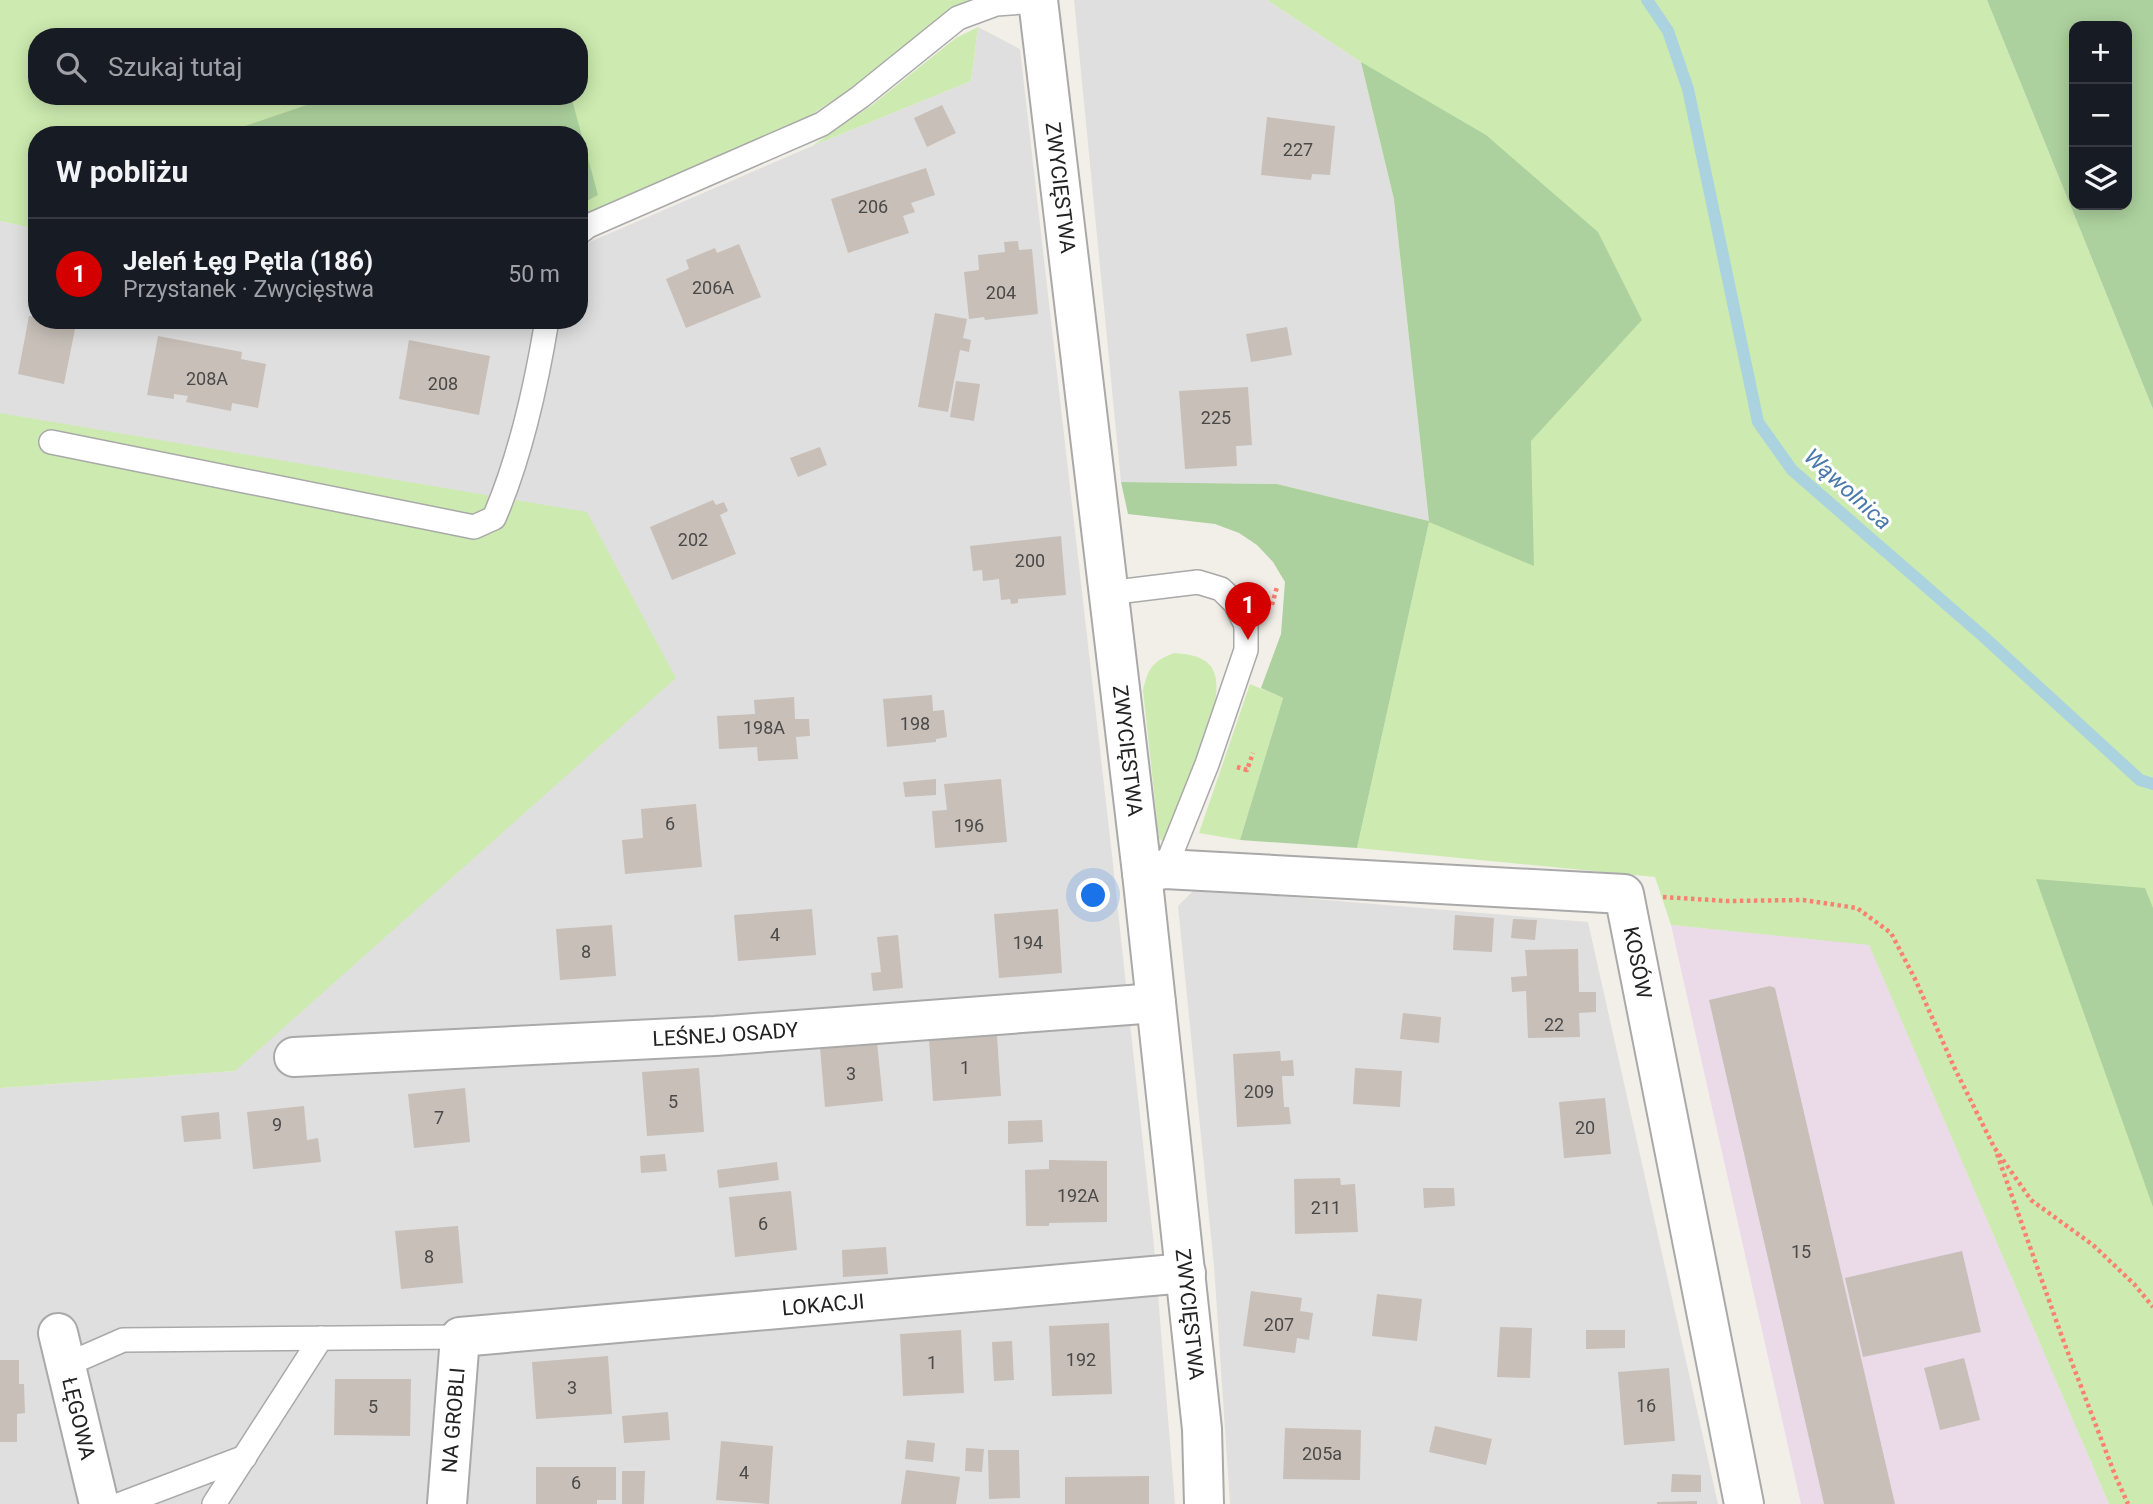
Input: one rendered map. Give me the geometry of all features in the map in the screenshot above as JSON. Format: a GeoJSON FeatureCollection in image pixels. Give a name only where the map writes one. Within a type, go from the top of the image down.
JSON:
{"type":"FeatureCollection","features":[{"type":"Feature","properties":{"kind":"street","name":"ZWYCIĘSTWA"},"geometry":{"type":"LineString","coordinates":[[1038,0],[1108,593],[1154,871],[1157,1003],[1202,1429],[1204,1504]]}},
{"type":"Feature","properties":{"kind":"street"},"geometry":{"type":"LineString","coordinates":[[1154,871],[1624,894]]}},
{"type":"Feature","properties":{"kind":"street","name":"KOSÓW"},"geometry":{"type":"LineString","coordinates":[[1624,894],[1744,1504]]}},
{"type":"Feature","properties":{"kind":"street","name":"LEŚNEJ OSADY"},"geometry":{"type":"LineString","coordinates":[[294,1057],[715,1036],[1157,1003]]}},
{"type":"Feature","properties":{"kind":"street","name":"LOKACJI"},"geometry":{"type":"LineString","coordinates":[[460,1336],[1186,1273]]}},
{"type":"Feature","properties":{"kind":"street","name":"NA GROBLI"},"geometry":{"type":"LineString","coordinates":[[447,1504],[460,1336]]}},
{"type":"Feature","properties":{"kind":"street","name":"ŁĘGOWA"},"geometry":{"type":"LineString","coordinates":[[62,1349],[99,1504]]}},
{"type":"Feature","properties":{"kind":"lane"},"geometry":{"type":"LineString","coordinates":[[588,226],[822,124],[958,18],[996,4],[1038,0]]}},
{"type":"Feature","properties":{"kind":"lane"},"geometry":{"type":"LineString","coordinates":[[51,442],[474,527],[494,518],[507,488],[540,367],[546,329]]}},
{"type":"Feature","properties":{"kind":"lane"},"geometry":{"type":"LineString","coordinates":[[1108,593],[1198,582],[1220,589],[1235,603],[1247,625],[1246,650],[1207,764],[1154,871]]}},
{"type":"Feature","properties":{"kind":"lane"},"geometry":{"type":"LineString","coordinates":[[62,1349],[123,1340],[460,1336]]}},
{"type":"Feature","properties":{"kind":"lane"},"geometry":{"type":"LineString","coordinates":[[214,1504],[321,1338]]}},
{"type":"Feature","properties":{"kind":"lane"},"geometry":{"type":"LineString","coordinates":[[121,1504],[245,1457]]}},
{"type":"Feature","properties":{"kind":"path"},"geometry":{"type":"LineString","coordinates":[[1624,894],[1727,901],[1803,900],[1857,908],[1891,933],[1994,1147],[2067,1350],[2128,1504]]}},
{"type":"Feature","properties":{"kind":"path"},"geometry":{"type":"LineString","coordinates":[[1994,1147],[2031,1200],[2093,1245],[2134,1284],[2153,1307]]}},
{"type":"Feature","properties":{"kind":"shaded area"},"geometry":{"type":"Polygon","coordinates":[[[1074,0],[1267,0],[1361,62],[1394,199],[1429,521],[1277,484],[1121,482],[1074,0]]]}},
{"type":"Feature","properties":{"kind":"shaded area"},"geometry":{"type":"Polygon","coordinates":[[[978,27],[1020,49],[1154,1246],[1175,1504],[0,1504],[0,1088],[235,1071],[0,415],[0,221],[28,227],[28,329],[588,329],[588,243],[971,81],[978,27]]]}},
{"type":"Feature","properties":{"kind":"shaded area"},"geometry":{"type":"Polygon","coordinates":[[[1195,889],[1588,922],[1718,1504],[1230,1504],[1214,1266],[1178,906],[1195,889]]]}},
{"type":"Feature","properties":{"kind":"shaded area"},"geometry":{"type":"Polygon","coordinates":[[[1671,925],[1869,944],[2109,1504],[1801,1504],[1671,925]]]}},
{"type":"Feature","properties":{"kind":"green space"},"geometry":{"type":"Polygon","coordinates":[[[0,0],[973,0],[955,8],[871,75],[811,115],[588,217],[588,126],[28,126],[28,227],[0,221],[0,0]]]}},
{"type":"Feature","properties":{"kind":"green space"},"geometry":{"type":"Polygon","coordinates":[[[1267,0],[1987,0],[2069,202],[2069,210],[2072,210],[2153,409],[2153,1504],[2109,1504],[1869,945],[1671,925],[1655,877],[1357,848],[1429,521],[1394,199],[1361,62],[1267,0]]]}},
{"type":"Feature","properties":{"kind":"green space"},"geometry":{"type":"Polygon","coordinates":[[[1987,0],[2153,0],[2153,409],[2072,210],[2132,210],[2132,21],[2069,21],[2069,202],[1987,0]]]}},
{"type":"Feature","properties":{"kind":"green space"},"geometry":{"type":"Polygon","coordinates":[[[978,27],[971,81],[812,146],[872,105],[956,38],[978,27]]]}},
{"type":"Feature","properties":{"kind":"green space"},"geometry":{"type":"Polygon","coordinates":[[[1361,62],[1486,135],[1598,232],[1642,320],[1531,441],[1534,566],[1429,522],[1357,848],[1240,840],[1283,698],[1261,688],[1281,634],[1285,582],[1273,562],[1257,545],[1239,533],[1215,524],[1128,514],[1121,482],[1277,484],[1429,521],[1394,199],[1361,62]]]}},
{"type":"Feature","properties":{"kind":"green space"},"geometry":{"type":"Polygon","coordinates":[[[307,105],[573,105],[579,126],[245,126],[307,105]]]}},
{"type":"Feature","properties":{"kind":"green space"},"geometry":{"type":"Polygon","coordinates":[[[588,158],[598,195],[588,200],[588,158]]]}},
{"type":"Feature","properties":{"kind":"green space"},"geometry":{"type":"Polygon","coordinates":[[[0,413],[587,512],[676,678],[235,1071],[0,1088],[0,413]]]}},
{"type":"Feature","properties":{"kind":"green space"},"geometry":{"type":"Polygon","coordinates":[[[1174,653],[1196,657],[1210,665],[1216,680],[1216,691],[1215,703],[1172,825],[1163,842],[1159,838],[1143,690],[1152,666],[1174,653]]]}},
{"type":"Feature","properties":{"kind":"green space"},"geometry":{"type":"Polygon","coordinates":[[[1250,684],[1283,698],[1240,840],[1199,833],[1250,684]]]}},
{"type":"Feature","properties":{"kind":"green space"},"geometry":{"type":"Polygon","coordinates":[[[2036,879],[2145,888],[2153,908],[2153,1207],[2036,879]]]}},
{"type":"Feature","properties":{"kind":"building"},"geometry":{"type":"Polygon","coordinates":[[[942,105],[956,133],[927,147],[914,118],[942,105]]]}},
{"type":"Feature","properties":{"kind":"building"},"geometry":{"type":"Polygon","coordinates":[[[1267,117],[1335,126],[1330,175],[1312,174],[1311,180],[1261,175],[1267,117]]]}},
{"type":"Feature","properties":{"kind":"building"},"geometry":{"type":"Polygon","coordinates":[[[926,168],[935,195],[911,203],[915,212],[903,216],[909,233],[848,253],[831,199],[926,168]]]}},
{"type":"Feature","properties":{"kind":"building"},"geometry":{"type":"Polygon","coordinates":[[[1018,241],[1019,250],[1032,249],[1038,314],[985,320],[984,317],[969,319],[964,272],[979,270],[978,255],[1005,252],[1004,242],[1018,241]]]}},
{"type":"Feature","properties":{"kind":"building"},"geometry":{"type":"Polygon","coordinates":[[[739,244],[761,297],[686,328],[666,279],[689,269],[686,260],[715,248],[717,253],[739,244]]]}},
{"type":"Feature","properties":{"kind":"building"},"geometry":{"type":"Polygon","coordinates":[[[935,313],[967,319],[963,338],[971,340],[969,352],[960,350],[948,412],[918,407],[935,313]]]}},
{"type":"Feature","properties":{"kind":"building"},"geometry":{"type":"Polygon","coordinates":[[[28,321],[28,329],[75,329],[64,384],[18,374],[28,321]]]}},
{"type":"Feature","properties":{"kind":"building"},"geometry":{"type":"Polygon","coordinates":[[[1287,327],[1292,355],[1251,362],[1246,334],[1287,327]]]}},
{"type":"Feature","properties":{"kind":"building"},"geometry":{"type":"Polygon","coordinates":[[[158,336],[242,352],[241,359],[266,364],[258,408],[232,403],[231,411],[186,402],[188,396],[174,394],[174,399],[147,395],[158,336]]]}},
{"type":"Feature","properties":{"kind":"building"},"geometry":{"type":"Polygon","coordinates":[[[409,340],[490,356],[479,415],[399,399],[409,340]]]}},
{"type":"Feature","properties":{"kind":"building"},"geometry":{"type":"Polygon","coordinates":[[[956,381],[980,384],[974,421],[950,417],[956,381]]]}},
{"type":"Feature","properties":{"kind":"building"},"geometry":{"type":"Polygon","coordinates":[[[1248,387],[1252,445],[1236,446],[1237,466],[1185,469],[1179,391],[1248,387]]]}},
{"type":"Feature","properties":{"kind":"building"},"geometry":{"type":"Polygon","coordinates":[[[820,447],[827,465],[798,477],[790,458],[820,447]]]}},
{"type":"Feature","properties":{"kind":"building"},"geometry":{"type":"Polygon","coordinates":[[[713,500],[716,505],[724,502],[728,511],[720,515],[736,554],[672,580],[650,527],[713,500]]]}},
{"type":"Feature","properties":{"kind":"building"},"geometry":{"type":"Polygon","coordinates":[[[1061,536],[1066,595],[1018,599],[1018,603],[1011,604],[1010,599],[1001,600],[999,579],[983,581],[982,570],[973,571],[970,546],[1061,536]]]}},
{"type":"Feature","properties":{"kind":"building"},"geometry":{"type":"Polygon","coordinates":[[[932,695],[933,711],[944,710],[947,737],[936,739],[936,742],[887,747],[883,699],[932,695]]]}},
{"type":"Feature","properties":{"kind":"building"},"geometry":{"type":"Polygon","coordinates":[[[794,697],[795,719],[809,719],[810,736],[796,737],[798,759],[758,761],[757,747],[719,749],[717,716],[755,714],[754,700],[794,697]]]}},
{"type":"Feature","properties":{"kind":"building"},"geometry":{"type":"Polygon","coordinates":[[[936,779],[936,795],[905,797],[903,782],[936,779]]]}},
{"type":"Feature","properties":{"kind":"building"},"geometry":{"type":"Polygon","coordinates":[[[1001,779],[1007,842],[935,848],[932,811],[947,810],[944,784],[1001,779]]]}},
{"type":"Feature","properties":{"kind":"building"},"geometry":{"type":"Polygon","coordinates":[[[696,804],[702,867],[625,874],[622,840],[643,838],[641,809],[696,804]]]}},
{"type":"Feature","properties":{"kind":"building"},"geometry":{"type":"Polygon","coordinates":[[[812,909],[816,955],[738,961],[734,915],[812,909]]]}},
{"type":"Feature","properties":{"kind":"building"},"geometry":{"type":"Polygon","coordinates":[[[1058,909],[1062,973],[999,978],[994,914],[1058,909]]]}},
{"type":"Feature","properties":{"kind":"building"},"geometry":{"type":"Polygon","coordinates":[[[1455,915],[1494,918],[1492,952],[1453,950],[1455,915]]]}},
{"type":"Feature","properties":{"kind":"building"},"geometry":{"type":"Polygon","coordinates":[[[1513,919],[1537,920],[1535,940],[1511,938],[1513,919]]]}},
{"type":"Feature","properties":{"kind":"building"},"geometry":{"type":"Polygon","coordinates":[[[612,925],[616,976],[560,980],[556,929],[612,925]]]}},
{"type":"Feature","properties":{"kind":"building"},"geometry":{"type":"Polygon","coordinates":[[[898,935],[903,988],[873,991],[871,973],[881,972],[877,937],[898,935]]]}},
{"type":"Feature","properties":{"kind":"building"},"geometry":{"type":"Polygon","coordinates":[[[1578,949],[1579,992],[1596,992],[1596,1012],[1579,1013],[1580,1037],[1528,1038],[1526,991],[1512,992],[1511,977],[1527,976],[1525,950],[1578,949]]]}},
{"type":"Feature","properties":{"kind":"building"},"geometry":{"type":"Polygon","coordinates":[[[1770,986],[1775,988],[1895,1504],[1824,1504],[1709,1000],[1770,986]]]}},
{"type":"Feature","properties":{"kind":"building"},"geometry":{"type":"Polygon","coordinates":[[[1403,1013],[1441,1017],[1439,1043],[1400,1039],[1403,1013]]]}},
{"type":"Feature","properties":{"kind":"building"},"geometry":{"type":"Polygon","coordinates":[[[997,1035],[1001,1096],[933,1101],[929,1039],[997,1035]]]}},
{"type":"Feature","properties":{"kind":"building"},"geometry":{"type":"Polygon","coordinates":[[[877,1042],[883,1101],[825,1107],[820,1047],[877,1042]]]}},
{"type":"Feature","properties":{"kind":"building"},"geometry":{"type":"Polygon","coordinates":[[[1280,1051],[1281,1061],[1293,1060],[1294,1076],[1282,1076],[1284,1107],[1289,1107],[1291,1124],[1237,1127],[1233,1054],[1280,1051]]]}},
{"type":"Feature","properties":{"kind":"building"},"geometry":{"type":"Polygon","coordinates":[[[699,1068],[704,1132],[647,1136],[642,1072],[699,1068]]]}},
{"type":"Feature","properties":{"kind":"building"},"geometry":{"type":"Polygon","coordinates":[[[1355,1068],[1402,1071],[1400,1107],[1353,1104],[1355,1068]]]}},
{"type":"Feature","properties":{"kind":"building"},"geometry":{"type":"Polygon","coordinates":[[[465,1088],[470,1142],[414,1148],[408,1094],[465,1088]]]}},
{"type":"Feature","properties":{"kind":"building"},"geometry":{"type":"Polygon","coordinates":[[[1605,1098],[1611,1154],[1564,1158],[1559,1102],[1605,1098]]]}},
{"type":"Feature","properties":{"kind":"building"},"geometry":{"type":"Polygon","coordinates":[[[304,1106],[307,1140],[318,1138],[321,1162],[253,1169],[247,1112],[304,1106]]]}},
{"type":"Feature","properties":{"kind":"building"},"geometry":{"type":"Polygon","coordinates":[[[219,1112],[221,1139],[184,1142],[181,1116],[219,1112]]]}},
{"type":"Feature","properties":{"kind":"building"},"geometry":{"type":"Polygon","coordinates":[[[1042,1120],[1043,1142],[1008,1144],[1008,1121],[1042,1120]]]}},
{"type":"Feature","properties":{"kind":"building"},"geometry":{"type":"Polygon","coordinates":[[[665,1154],[667,1171],[641,1173],[640,1156],[665,1154]]]}},
{"type":"Feature","properties":{"kind":"building"},"geometry":{"type":"Polygon","coordinates":[[[1049,1160],[1107,1161],[1107,1222],[1026,1226],[1025,1170],[1049,1169],[1049,1160]]]}},
{"type":"Feature","properties":{"kind":"building"},"geometry":{"type":"Polygon","coordinates":[[[777,1162],[779,1180],[719,1188],[717,1170],[777,1162]]]}},
{"type":"Feature","properties":{"kind":"building"},"geometry":{"type":"Polygon","coordinates":[[[1340,1178],[1341,1185],[1355,1184],[1358,1232],[1295,1234],[1294,1179],[1340,1178]]]}},
{"type":"Feature","properties":{"kind":"building"},"geometry":{"type":"Polygon","coordinates":[[[1423,1188],[1454,1188],[1455,1206],[1424,1208],[1423,1188]]]}},
{"type":"Feature","properties":{"kind":"building"},"geometry":{"type":"Polygon","coordinates":[[[791,1191],[797,1250],[735,1257],[729,1197],[791,1191]]]}},
{"type":"Feature","properties":{"kind":"building"},"geometry":{"type":"Polygon","coordinates":[[[458,1226],[463,1283],[401,1289],[395,1231],[458,1226]]]}},
{"type":"Feature","properties":{"kind":"building"},"geometry":{"type":"Polygon","coordinates":[[[886,1247],[888,1274],[843,1277],[842,1250],[886,1247]]]}},
{"type":"Feature","properties":{"kind":"building"},"geometry":{"type":"Polygon","coordinates":[[[1962,1251],[1981,1332],[1863,1357],[1845,1278],[1962,1251]]]}},
{"type":"Feature","properties":{"kind":"building"},"geometry":{"type":"Polygon","coordinates":[[[1251,1291],[1302,1298],[1300,1311],[1313,1313],[1309,1340],[1297,1338],[1295,1353],[1243,1346],[1251,1291]]]}},
{"type":"Feature","properties":{"kind":"building"},"geometry":{"type":"Polygon","coordinates":[[[1377,1294],[1422,1299],[1417,1341],[1372,1336],[1377,1294]]]}},
{"type":"Feature","properties":{"kind":"building"},"geometry":{"type":"Polygon","coordinates":[[[1109,1323],[1112,1394],[1052,1396],[1049,1326],[1109,1323]]]}},
{"type":"Feature","properties":{"kind":"building"},"geometry":{"type":"Polygon","coordinates":[[[1500,1327],[1532,1328],[1530,1378],[1497,1377],[1500,1327]]]}},
{"type":"Feature","properties":{"kind":"building"},"geometry":{"type":"Polygon","coordinates":[[[961,1330],[964,1393],[903,1396],[900,1334],[961,1330]]]}},
{"type":"Feature","properties":{"kind":"building"},"geometry":{"type":"Polygon","coordinates":[[[1586,1330],[1625,1330],[1625,1348],[1586,1349],[1586,1330]]]}},
{"type":"Feature","properties":{"kind":"building"},"geometry":{"type":"Polygon","coordinates":[[[1012,1341],[1014,1380],[994,1381],[992,1342],[1012,1341]]]}},
{"type":"Feature","properties":{"kind":"building"},"geometry":{"type":"Polygon","coordinates":[[[608,1356],[612,1414],[536,1419],[532,1362],[608,1356]]]}},
{"type":"Feature","properties":{"kind":"building"},"geometry":{"type":"Polygon","coordinates":[[[1964,1358],[1980,1420],[1940,1430],[1924,1368],[1964,1358]]]}},
{"type":"Feature","properties":{"kind":"building"},"geometry":{"type":"Polygon","coordinates":[[[0,1360],[19,1360],[19,1384],[24,1384],[25,1413],[17,1414],[17,1442],[0,1442],[0,1360]]]}},
{"type":"Feature","properties":{"kind":"building"},"geometry":{"type":"Polygon","coordinates":[[[1669,1368],[1675,1441],[1624,1445],[1618,1372],[1669,1368]]]}},
{"type":"Feature","properties":{"kind":"building"},"geometry":{"type":"Polygon","coordinates":[[[335,1379],[411,1379],[410,1436],[334,1435],[335,1379]]]}},
{"type":"Feature","properties":{"kind":"building"},"geometry":{"type":"Polygon","coordinates":[[[668,1412],[670,1440],[624,1443],[622,1416],[668,1412]]]}},
{"type":"Feature","properties":{"kind":"building"},"geometry":{"type":"Polygon","coordinates":[[[1435,1426],[1492,1439],[1486,1465],[1429,1452],[1435,1426]]]}},
{"type":"Feature","properties":{"kind":"building"},"geometry":{"type":"Polygon","coordinates":[[[1285,1428],[1361,1430],[1360,1480],[1283,1479],[1285,1428]]]}},
{"type":"Feature","properties":{"kind":"building"},"geometry":{"type":"Polygon","coordinates":[[[907,1440],[935,1443],[933,1462],[905,1459],[907,1440]]]}},
{"type":"Feature","properties":{"kind":"building"},"geometry":{"type":"Polygon","coordinates":[[[721,1441],[773,1446],[769,1504],[716,1500],[721,1441]]]}},
{"type":"Feature","properties":{"kind":"building"},"geometry":{"type":"Polygon","coordinates":[[[966,1448],[984,1449],[982,1472],[965,1471],[966,1448]]]}},
{"type":"Feature","properties":{"kind":"building"},"geometry":{"type":"Polygon","coordinates":[[[988,1450],[1019,1450],[1020,1498],[989,1499],[988,1450]]]}},
{"type":"Feature","properties":{"kind":"building"},"geometry":{"type":"Polygon","coordinates":[[[536,1467],[616,1467],[616,1500],[597,1500],[597,1504],[536,1504],[536,1467]]]}},
{"type":"Feature","properties":{"kind":"building"},"geometry":{"type":"Polygon","coordinates":[[[906,1470],[960,1477],[956,1504],[901,1504],[906,1470]]]}},
{"type":"Feature","properties":{"kind":"building"},"geometry":{"type":"Polygon","coordinates":[[[622,1471],[645,1471],[644,1504],[622,1504],[622,1471]]]}},
{"type":"Feature","properties":{"kind":"building"},"geometry":{"type":"Polygon","coordinates":[[[1672,1474],[1701,1475],[1701,1492],[1671,1492],[1672,1474]]]}},
{"type":"Feature","properties":{"kind":"building"},"geometry":{"type":"Polygon","coordinates":[[[1149,1476],[1149,1504],[1065,1504],[1065,1477],[1149,1476]]]}},
{"type":"Feature","properties":{"kind":"building"},"geometry":{"type":"Polygon","coordinates":[[[1697,1501],[1697,1504],[1657,1504],[1657,1502],[1697,1501]]]}},
{"type":"Feature","properties":{"kind":"waterway","name":"Wąwolnica"},"geometry":{"type":"LineString","coordinates":[[1647,0],[1668,31],[1688,89],[1758,422],[1792,470],[1984,637],[2140,780],[2153,784]]}},
{"type":"Feature","properties":{"kind":"place","name":"Jeleń Łęg Pętla (186)"},"geometry":{"type":"Point","coordinates":[1248,640]}}]}
